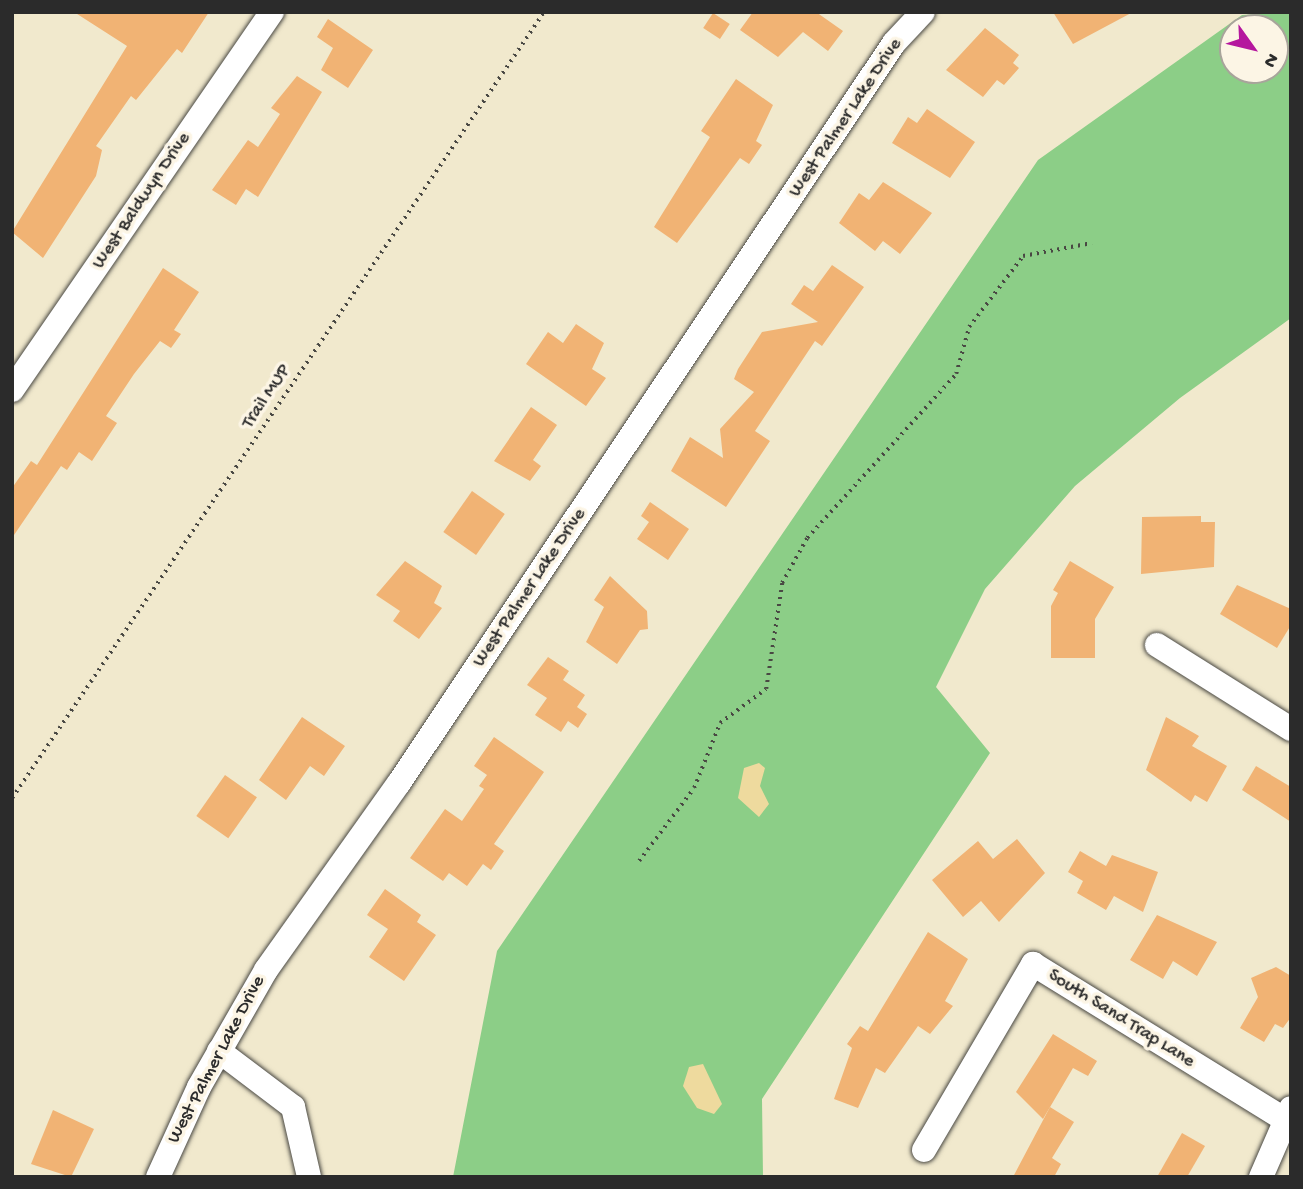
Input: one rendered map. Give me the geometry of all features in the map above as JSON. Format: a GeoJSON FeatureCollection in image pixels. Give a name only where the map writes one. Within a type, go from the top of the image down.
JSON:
{"type":"FeatureCollection","features":[{"type":"Feature","properties":{"kind":"street","name":"West Baldwyn Drive"},"geometry":{"type":"LineString","coordinates":[[12,390],[272,12]]}},
{"type":"Feature","properties":{"kind":"street","name":"West Palmer Lake Drive"},"geometry":{"type":"LineString","coordinates":[[158,1177],[219,1051],[266,970],[399,783],[894,43],[923,12]]}},
{"type":"Feature","properties":{"kind":"street"},"geometry":{"type":"LineString","coordinates":[[1157,645],[1291,729]]}},
{"type":"Feature","properties":{"kind":"street","name":"South Sand Trap Lane"},"geometry":{"type":"LineString","coordinates":[[924,1150],[1032,964],[1287,1114]]}},
{"type":"Feature","properties":{"kind":"street"},"geometry":{"type":"LineString","coordinates":[[219,1051],[293,1107],[309,1177]]}},
{"type":"Feature","properties":{"kind":"street"},"geometry":{"type":"LineString","coordinates":[[1261,1177],[1287,1114]]}},
{"type":"Feature","properties":{"kind":"path","name":"Trail MUP"},"geometry":{"type":"LineString","coordinates":[[12,798],[544,12]]}},
{"type":"Feature","properties":{"kind":"path"},"geometry":{"type":"LineString","coordinates":[[639,861],[694,788],[720,723],[766,689],[782,583],[807,538],[956,374],[969,327],[1023,256],[1092,243]]}},
{"type":"Feature","properties":{"kind":"green space"},"geometry":{"type":"Polygon","coordinates":[[[1291,12],[1291,318],[1180,398],[1075,486],[985,589],[936,687],[990,753],[762,1099],[763,1177],[453,1177],[497,951],[1038,160],[1219,31],[1219,84],[1289,84],[1289,14],[1258,14],[1291,12]]]}},
{"type":"Feature","properties":{"kind":"sand"},"geometry":{"type":"Polygon","coordinates":[[[759,763],[765,768],[760,786],[769,804],[759,817],[738,798],[744,768],[759,763]]]}},
{"type":"Feature","properties":{"kind":"sand"},"geometry":{"type":"Polygon","coordinates":[[[703,1064],[722,1104],[714,1114],[697,1108],[683,1086],[689,1067],[703,1064]]]}},
{"type":"Feature","properties":{"kind":"building"},"geometry":{"type":"Polygon","coordinates":[[[74,12],[209,12],[182,53],[177,49],[136,100],[131,96],[96,146],[102,150],[96,176],[43,258],[12,232],[127,46],[74,12]]]}},
{"type":"Feature","properties":{"kind":"building"},"geometry":{"type":"Polygon","coordinates":[[[753,12],[816,12],[843,31],[828,51],[803,32],[778,57],[740,30],[753,12]]]}},
{"type":"Feature","properties":{"kind":"building"},"geometry":{"type":"Polygon","coordinates":[[[1053,12],[1133,12],[1073,44],[1053,12]]]}},
{"type":"Feature","properties":{"kind":"building"},"geometry":{"type":"Polygon","coordinates":[[[713,13],[730,24],[720,39],[703,28],[713,13]]]}},
{"type":"Feature","properties":{"kind":"building"},"geometry":{"type":"Polygon","coordinates":[[[328,19],[373,50],[348,88],[321,70],[333,48],[317,37],[328,19]]]}},
{"type":"Feature","properties":{"kind":"building"},"geometry":{"type":"Polygon","coordinates":[[[985,28],[1019,55],[1013,63],[1019,68],[1004,85],[997,80],[983,97],[946,70],[985,28]]]}},
{"type":"Feature","properties":{"kind":"building"},"geometry":{"type":"Polygon","coordinates":[[[297,76],[322,92],[258,197],[246,189],[236,205],[212,190],[248,140],[258,147],[280,114],[271,108],[297,76]]]}},
{"type":"Feature","properties":{"kind":"building"},"geometry":{"type":"Polygon","coordinates":[[[736,79],[773,105],[756,141],[762,145],[749,164],[740,158],[677,243],[654,227],[710,137],[701,131],[736,79]]]}},
{"type":"Feature","properties":{"kind":"building"},"geometry":{"type":"Polygon","coordinates":[[[927,109],[975,142],[950,178],[892,143],[908,117],[917,123],[927,109]]]}},
{"type":"Feature","properties":{"kind":"building"},"geometry":{"type":"Polygon","coordinates":[[[883,182],[932,213],[900,254],[883,241],[875,251],[839,223],[859,193],[869,200],[883,182]]]}},
{"type":"Feature","properties":{"kind":"building"},"geometry":{"type":"Polygon","coordinates":[[[832,265],[864,287],[822,346],[815,341],[755,431],[770,441],[726,507],[671,471],[690,437],[723,458],[720,429],[754,392],[734,379],[738,369],[762,332],[818,322],[791,304],[804,285],[813,291],[832,265]]]}},
{"type":"Feature","properties":{"kind":"building"},"geometry":{"type":"Polygon","coordinates":[[[163,268],[199,292],[174,330],[181,334],[171,348],[160,341],[134,374],[106,416],[117,423],[92,461],[79,452],[67,470],[61,466],[12,538],[12,488],[31,461],[37,465],[163,268]]]}},
{"type":"Feature","properties":{"kind":"building"},"geometry":{"type":"Polygon","coordinates":[[[576,324],[604,343],[592,369],[606,378],[586,406],[526,364],[548,332],[563,343],[576,324]]]}},
{"type":"Feature","properties":{"kind":"building"},"geometry":{"type":"Polygon","coordinates":[[[531,407],[557,425],[533,460],[541,466],[530,481],[494,461],[531,407]]]}},
{"type":"Feature","properties":{"kind":"building"},"geometry":{"type":"Polygon","coordinates":[[[472,491],[505,514],[476,555],[443,532],[472,491]]]}},
{"type":"Feature","properties":{"kind":"building"},"geometry":{"type":"Polygon","coordinates":[[[650,502],[689,529],[668,560],[637,539],[649,522],[641,516],[650,502]]]}},
{"type":"Feature","properties":{"kind":"building"},"geometry":{"type":"Polygon","coordinates":[[[1201,516],[1201,522],[1215,522],[1214,567],[1141,574],[1142,517],[1201,516]]]}},
{"type":"Feature","properties":{"kind":"building"},"geometry":{"type":"Polygon","coordinates":[[[405,561],[442,586],[434,603],[442,608],[419,639],[393,621],[400,611],[376,595],[405,561]]]}},
{"type":"Feature","properties":{"kind":"building"},"geometry":{"type":"Polygon","coordinates":[[[1070,561],[1114,587],[1095,619],[1095,658],[1051,658],[1051,606],[1058,593],[1053,590],[1070,561]]]}},
{"type":"Feature","properties":{"kind":"building"},"geometry":{"type":"Polygon","coordinates":[[[610,576],[647,611],[648,629],[640,630],[617,664],[586,642],[604,607],[594,600],[610,576]]]}},
{"type":"Feature","properties":{"kind":"building"},"geometry":{"type":"Polygon","coordinates":[[[1237,585],[1291,609],[1291,625],[1277,648],[1220,614],[1237,585]]]}},
{"type":"Feature","properties":{"kind":"building"},"geometry":{"type":"Polygon","coordinates":[[[548,657],[569,671],[563,680],[585,695],[577,707],[587,714],[578,728],[568,721],[561,732],[535,715],[547,698],[527,685],[548,657]]]}},
{"type":"Feature","properties":{"kind":"building"},"geometry":{"type":"Polygon","coordinates":[[[302,717],[345,746],[324,776],[310,766],[286,800],[259,780],[302,717]]]}},
{"type":"Feature","properties":{"kind":"building"},"geometry":{"type":"Polygon","coordinates":[[[1166,717],[1199,736],[1192,746],[1227,766],[1207,802],[1195,795],[1191,802],[1146,770],[1166,717]]]}},
{"type":"Feature","properties":{"kind":"building"},"geometry":{"type":"Polygon","coordinates":[[[494,737],[544,772],[494,844],[504,851],[491,870],[483,864],[467,886],[449,873],[443,881],[410,858],[445,809],[462,821],[484,789],[479,786],[487,775],[474,766],[494,737]]]}},
{"type":"Feature","properties":{"kind":"building"},"geometry":{"type":"Polygon","coordinates":[[[1256,766],[1291,787],[1291,822],[1242,790],[1256,766]]]}},
{"type":"Feature","properties":{"kind":"building"},"geometry":{"type":"Polygon","coordinates":[[[225,775],[257,797],[228,838],[196,816],[225,775]]]}},
{"type":"Feature","properties":{"kind":"building"},"geometry":{"type":"Polygon","coordinates":[[[1017,839],[1045,873],[999,922],[981,901],[963,917],[932,880],[978,841],[993,859],[1017,839]]]}},
{"type":"Feature","properties":{"kind":"building"},"geometry":{"type":"Polygon","coordinates":[[[1080,851],[1106,866],[1112,855],[1158,872],[1143,912],[1114,896],[1106,910],[1077,893],[1083,881],[1068,872],[1080,851]]]}},
{"type":"Feature","properties":{"kind":"building"},"geometry":{"type":"Polygon","coordinates":[[[385,889],[421,915],[417,922],[436,935],[404,981],[369,957],[388,929],[367,915],[385,889]]]}},
{"type":"Feature","properties":{"kind":"building"},"geometry":{"type":"Polygon","coordinates":[[[1157,915],[1217,942],[1197,976],[1173,961],[1163,979],[1130,960],[1157,915]]]}},
{"type":"Feature","properties":{"kind":"building"},"geometry":{"type":"Polygon","coordinates":[[[928,932],[968,959],[945,1001],[953,1006],[930,1034],[918,1026],[885,1073],[876,1068],[858,1108],[834,1099],[852,1048],[847,1044],[860,1026],[868,1031],[928,932]]]}},
{"type":"Feature","properties":{"kind":"building"},"geometry":{"type":"Polygon","coordinates":[[[1276,967],[1291,976],[1291,1017],[1283,1028],[1275,1024],[1264,1042],[1240,1028],[1258,997],[1251,978],[1276,967]]]}},
{"type":"Feature","properties":{"kind":"building"},"geometry":{"type":"Polygon","coordinates":[[[1053,1034],[1097,1061],[1088,1076],[1073,1068],[1043,1119],[1016,1092],[1053,1034]]]}},
{"type":"Feature","properties":{"kind":"building"},"geometry":{"type":"Polygon","coordinates":[[[1050,1107],[1074,1122],[1052,1158],[1061,1164],[1054,1177],[1013,1177],[1050,1107]]]}},
{"type":"Feature","properties":{"kind":"building"},"geometry":{"type":"Polygon","coordinates":[[[53,1110],[94,1129],[71,1177],[31,1164],[53,1110]]]}},
{"type":"Feature","properties":{"kind":"building"},"geometry":{"type":"Polygon","coordinates":[[[1182,1133],[1205,1146],[1187,1177],[1157,1177],[1182,1133]]]}}]}
